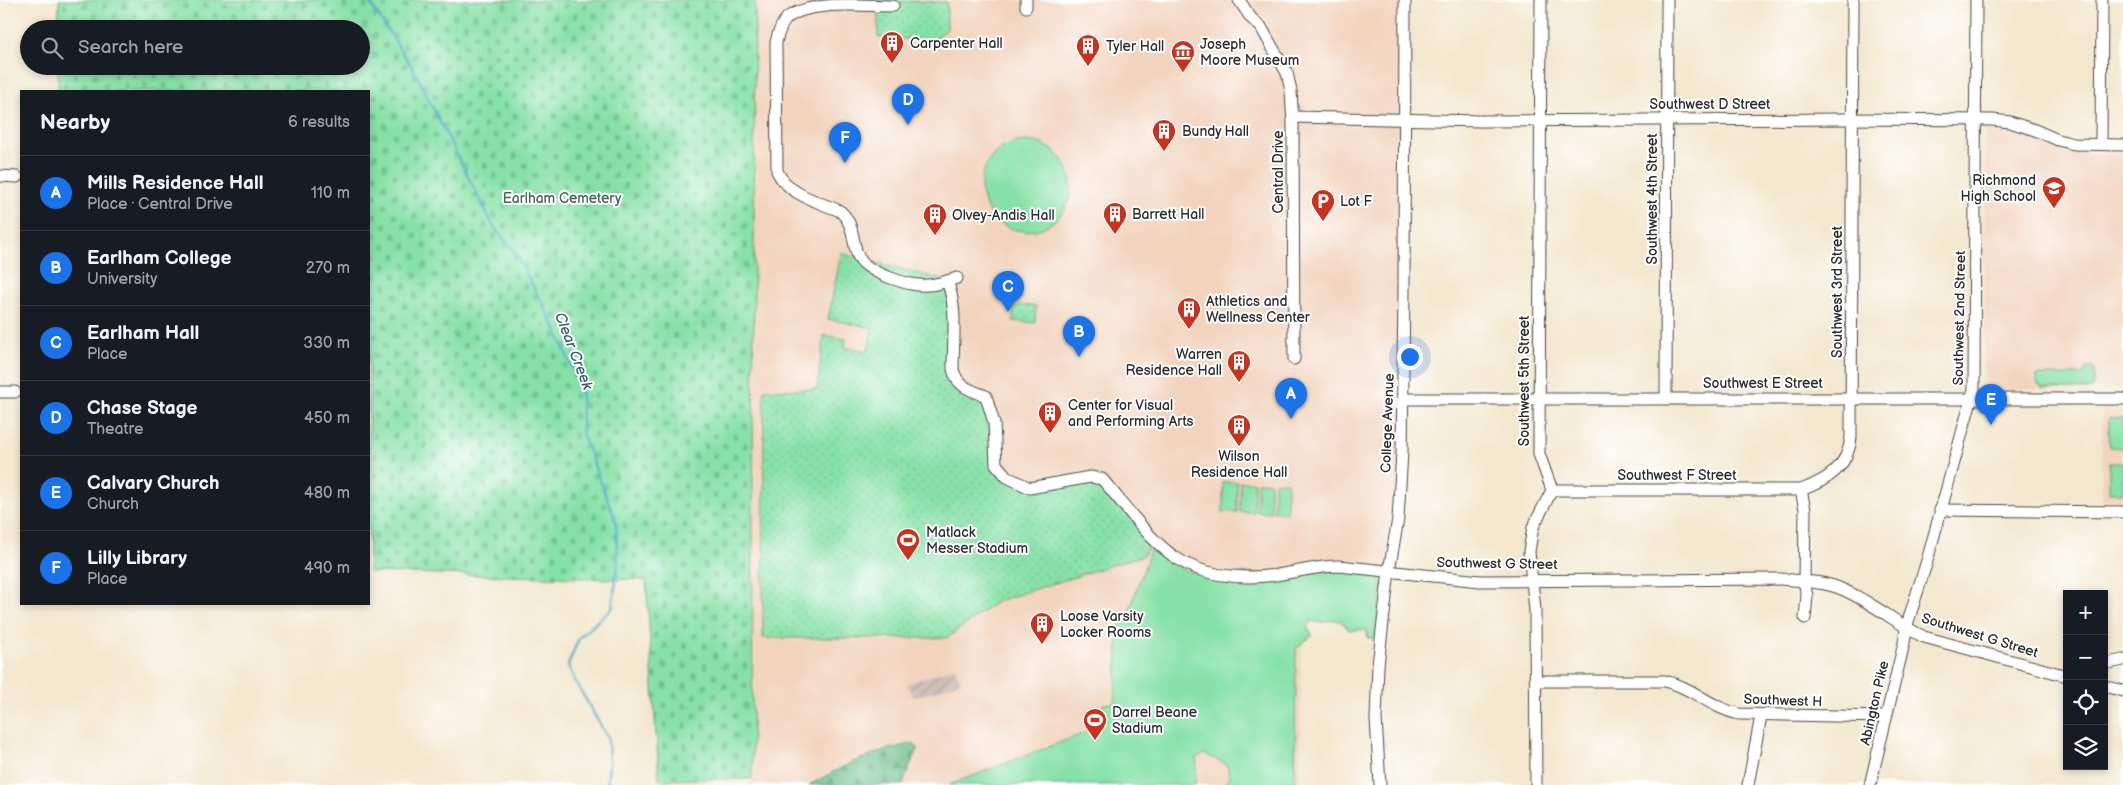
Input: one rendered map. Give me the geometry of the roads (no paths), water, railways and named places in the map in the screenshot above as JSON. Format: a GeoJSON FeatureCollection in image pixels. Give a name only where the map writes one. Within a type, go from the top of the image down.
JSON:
{"type":"FeatureCollection","features":[{"type":"Feature","properties":{"kind":"street","name":"Central Drive"},"geometry":{"type":"LineString","coordinates":[[1239,0],[1251,18],[1261,27],[1287,74],[1291,91],[1293,117],[1294,359]]}},
{"type":"Feature","properties":{"kind":"street","name":"College Avenue"},"geometry":{"type":"LineString","coordinates":[[1380,785],[1377,690],[1389,571],[1398,519],[1403,399],[1405,0]]}},
{"type":"Feature","properties":{"kind":"street","name":"Southwest 5th Street"},"geometry":{"type":"LineString","coordinates":[[1541,0],[1539,454],[1552,490]]}},
{"type":"Feature","properties":{"kind":"street","name":"Southwest 4th Street"},"geometry":{"type":"LineString","coordinates":[[1666,398],[1667,0]]}},
{"type":"Feature","properties":{"kind":"street","name":"Southwest 3rd Street"},"geometry":{"type":"LineString","coordinates":[[1802,490],[1832,476],[1849,451],[1851,437],[1853,0]]}},
{"type":"Feature","properties":{"kind":"street","name":"Southwest 2nd Street"},"geometry":{"type":"LineString","coordinates":[[1906,628],[1927,562],[1974,389],[1976,0]]}},
{"type":"Feature","properties":{"kind":"street"},"geometry":{"type":"LineString","coordinates":[[2101,144],[2102,0]]}},
{"type":"Feature","properties":{"kind":"street","name":"Southwest G Street"},"geometry":{"type":"LineString","coordinates":[[893,6],[810,6],[787,18],[776,42],[777,171],[781,180],[788,188],[840,211],[846,216],[854,232],[859,258],[869,267],[900,281],[926,286],[952,280],[953,369],[955,378],[958,384],[963,387],[986,396],[994,423],[996,464],[1007,477],[1030,488],[1090,477],[1102,480],[1164,550],[1183,564],[1212,574],[1251,577],[1269,576],[1323,566],[1389,571],[1457,580],[1781,579],[1804,581],[1838,588],[1858,597],[1906,628],[1924,637],[2063,674]]}},
{"type":"Feature","properties":{"kind":"street","name":"Southwest D Street"},"geometry":{"type":"LineString","coordinates":[[1293,117],[1540,120],[1853,119],[2010,122],[2074,144],[2123,144]]}},
{"type":"Feature","properties":{"kind":"street"},"geometry":{"type":"LineString","coordinates":[[0,176],[17,176]]}},
{"type":"Feature","properties":{"kind":"street"},"geometry":{"type":"LineString","coordinates":[[0,392],[15,392]]}},
{"type":"Feature","properties":{"kind":"street","name":"Southwest E Street"},"geometry":{"type":"LineString","coordinates":[[1403,399],[2123,399]]}},
{"type":"Feature","properties":{"kind":"street"},"geometry":{"type":"LineString","coordinates":[[1536,785],[1536,681],[1529,552],[1531,534],[1552,490]]}},
{"type":"Feature","properties":{"kind":"street","name":"Southwest F Street"},"geometry":{"type":"LineString","coordinates":[[1552,490],[1802,490]]}},
{"type":"Feature","properties":{"kind":"street"},"geometry":{"type":"LineString","coordinates":[[1802,490],[1805,510],[1804,581],[1807,596],[1805,618]]}},
{"type":"Feature","properties":{"kind":"street"},"geometry":{"type":"LineString","coordinates":[[1940,510],[2123,512]]}},
{"type":"Feature","properties":{"kind":"street","name":"Abington Pike"},"geometry":{"type":"LineString","coordinates":[[1870,785],[1906,628]]}},
{"type":"Feature","properties":{"kind":"street"},"geometry":{"type":"LineString","coordinates":[[2108,663],[2123,660]]}},
{"type":"Feature","properties":{"kind":"street","name":"Southwest H"},"geometry":{"type":"LineString","coordinates":[[1536,681],[1665,681],[1688,688],[1720,709],[1739,714],[1761,716],[1886,717]]}},
{"type":"Feature","properties":{"kind":"street"},"geometry":{"type":"LineString","coordinates":[[2108,687],[2123,691]]}},
{"type":"Feature","properties":{"kind":"street"},"geometry":{"type":"LineString","coordinates":[[1748,785],[1761,716]]}},
{"type":"Feature","properties":{"kind":"waterway","name":"Clear Creek"},"geometry":{"type":"LineString","coordinates":[[368,0],[412,67],[494,227],[514,251],[556,329],[581,390],[582,433],[616,522],[618,566],[612,608],[579,638],[568,665],[575,681],[608,738],[609,764],[607,785]]}},
{"type":"Feature","properties":{"kind":"place","name":"Carpenter Hall"},"geometry":{"type":"Point","coordinates":[892,64]}},
{"type":"Feature","properties":{"kind":"place","name":"Tyler Hall"},"geometry":{"type":"Point","coordinates":[1088,67]}},
{"type":"Feature","properties":{"kind":"place","name":"Joseph Moore Museum"},"geometry":{"type":"Point","coordinates":[1183,73]}},
{"type":"Feature","properties":{"kind":"place","name":"Chase Stage"},"geometry":{"type":"Point","coordinates":[908,125]}},
{"type":"Feature","properties":{"kind":"place","name":"Bundy Hall"},"geometry":{"type":"Point","coordinates":[1164,152]}},
{"type":"Feature","properties":{"kind":"place","name":"Lilly Library"},"geometry":{"type":"Point","coordinates":[845,163]}},
{"type":"Feature","properties":{"kind":"place","name":"Richmond High School"},"geometry":{"type":"Point","coordinates":[2054,209]}},
{"type":"Feature","properties":{"kind":"place","name":"Lot F"},"geometry":{"type":"Point","coordinates":[1323,222]}},
{"type":"Feature","properties":{"kind":"place","name":"Barrett Hall"},"geometry":{"type":"Point","coordinates":[1115,235]}},
{"type":"Feature","properties":{"kind":"place","name":"Olvey-Andis Hall"},"geometry":{"type":"Point","coordinates":[935,236]}},
{"type":"Feature","properties":{"kind":"place","name":"Earlham Hall"},"geometry":{"type":"Point","coordinates":[1008,312]}},
{"type":"Feature","properties":{"kind":"place","name":"Athletics and Wellness Center"},"geometry":{"type":"Point","coordinates":[1189,330]}},
{"type":"Feature","properties":{"kind":"place","name":"Earlham College"},"geometry":{"type":"Point","coordinates":[1079,357]}},
{"type":"Feature","properties":{"kind":"place","name":"Warren Residence Hall"},"geometry":{"type":"Point","coordinates":[1239,383]}},
{"type":"Feature","properties":{"kind":"place","name":"Mills Residence Hall"},"geometry":{"type":"Point","coordinates":[1291,419]}},
{"type":"Feature","properties":{"kind":"place","name":"Calvary Church"},"geometry":{"type":"Point","coordinates":[1991,425]}},
{"type":"Feature","properties":{"kind":"place","name":"Center for Visual and Performing Arts"},"geometry":{"type":"Point","coordinates":[1050,434]}},
{"type":"Feature","properties":{"kind":"place","name":"Wilson Residence Hall"},"geometry":{"type":"Point","coordinates":[1239,447]}},
{"type":"Feature","properties":{"kind":"place","name":"Matlack Messer Stadium"},"geometry":{"type":"Point","coordinates":[908,561]}},
{"type":"Feature","properties":{"kind":"place","name":"Loose Varsity Locker Rooms"},"geometry":{"type":"Point","coordinates":[1042,645]}},
{"type":"Feature","properties":{"kind":"place","name":"Darrel Beane Stadium"},"geometry":{"type":"Point","coordinates":[1095,741]}},
{"type":"Feature","properties":{"kind":"park label","name":"Earlham Cemetery"},"geometry":{"type":"Point","coordinates":[562,198]}}]}
